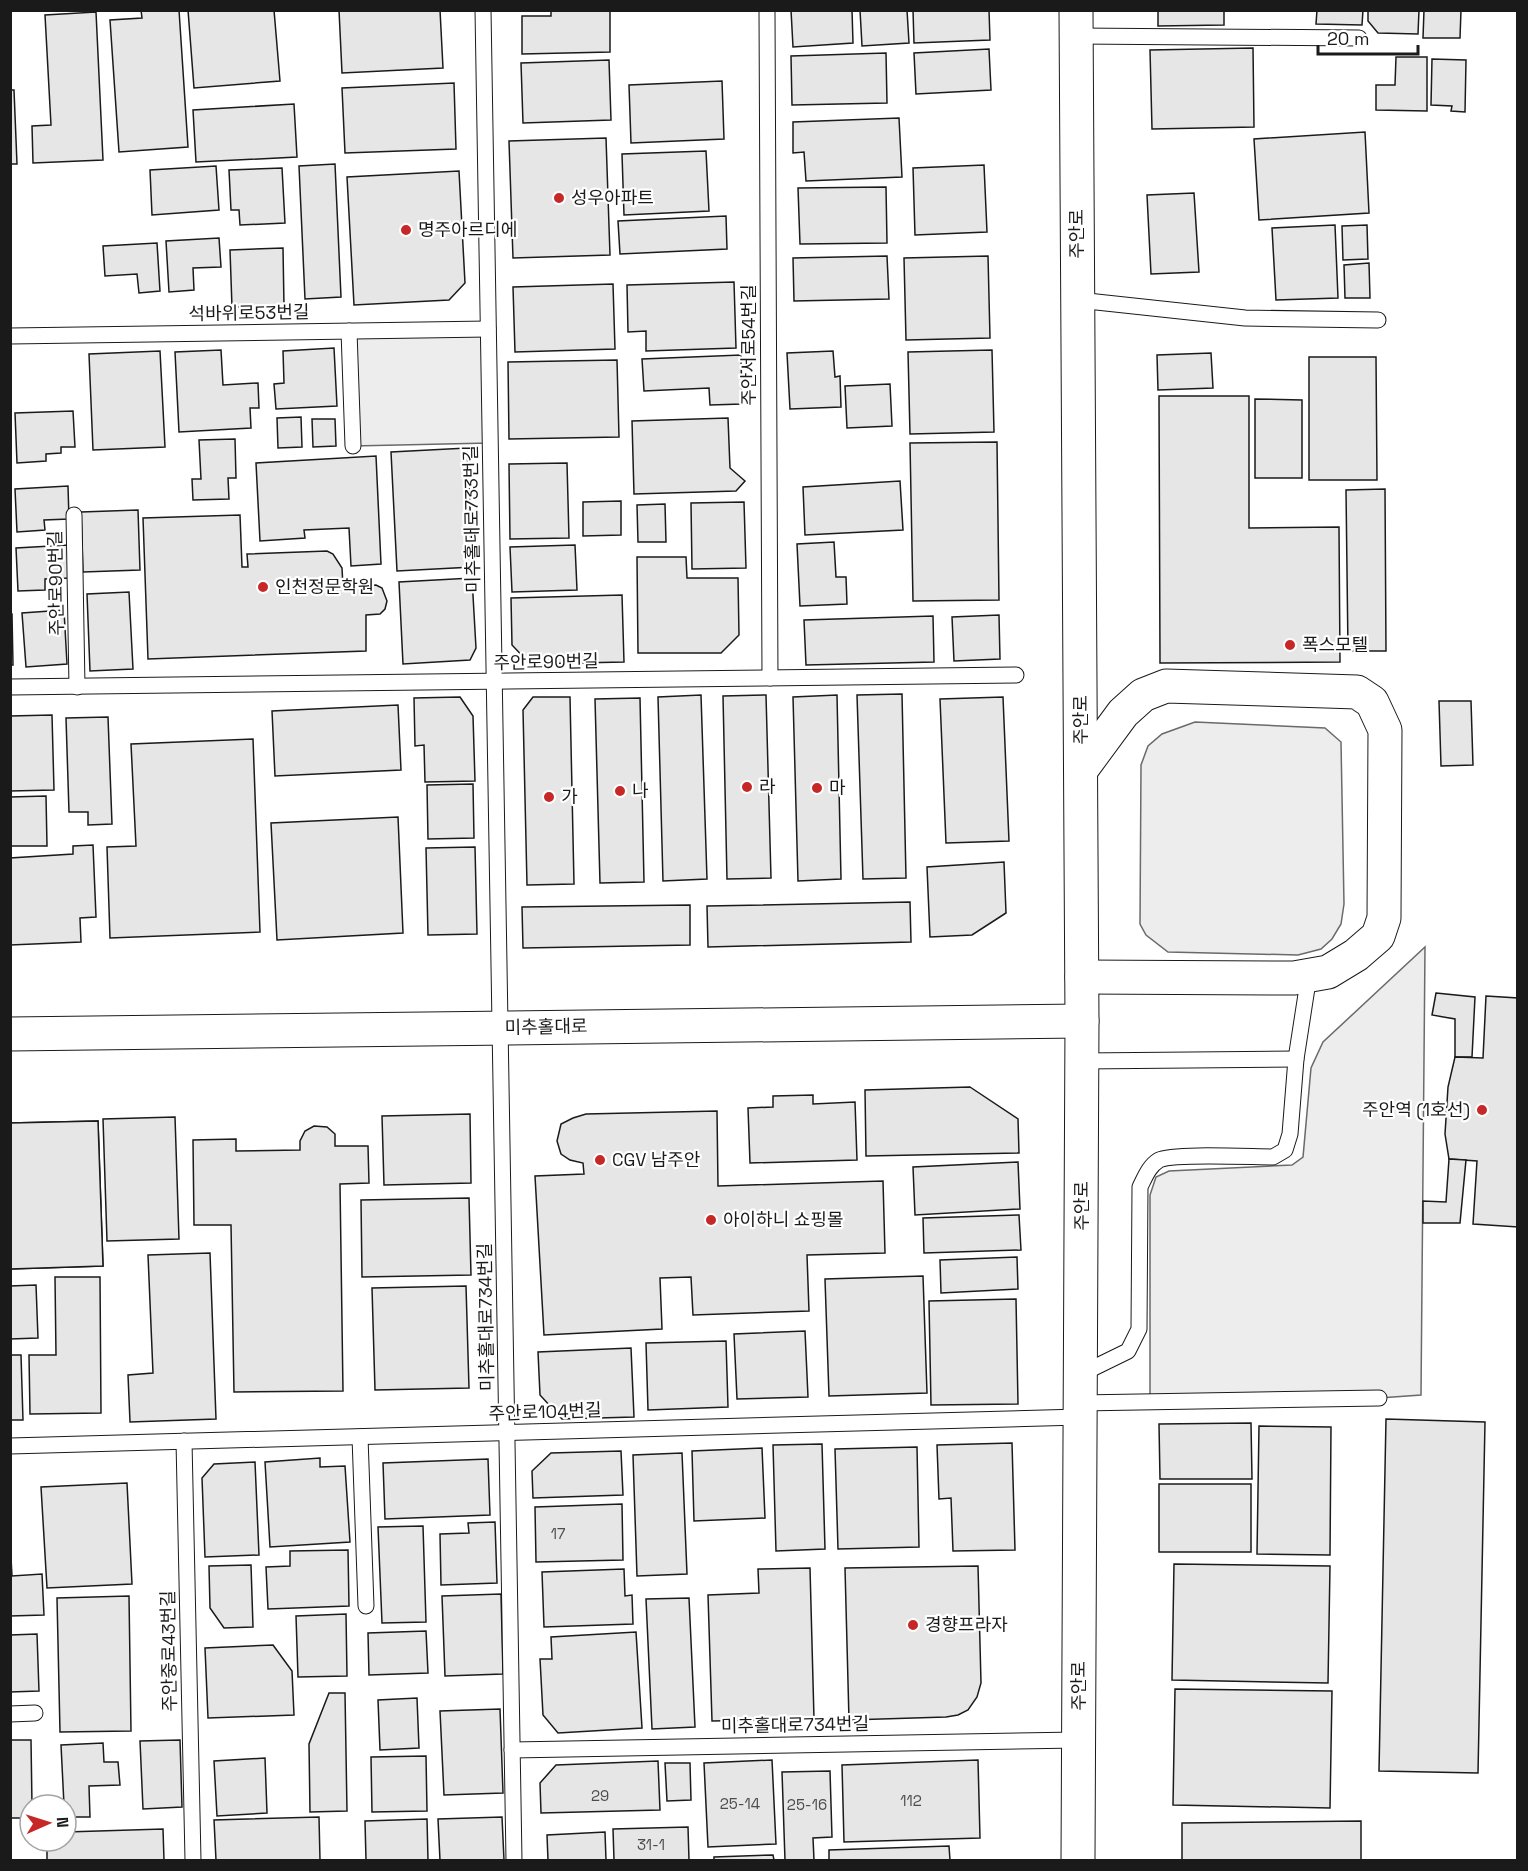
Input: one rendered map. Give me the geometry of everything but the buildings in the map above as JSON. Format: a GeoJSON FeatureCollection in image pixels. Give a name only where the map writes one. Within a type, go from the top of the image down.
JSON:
{"type":"FeatureCollection","features":[{"type":"Feature","properties":{"kind":"main road","name":"주안로"},"geometry":{"type":"LineString","coordinates":[[1076,23],[1082,977],[1078,1860]]}},
{"type":"Feature","properties":{"kind":"main road"},"geometry":{"type":"LineString","coordinates":[[1081,770],[1123,713],[1143,695],[1166,686],[1356,692],[1372,702],[1385,730],[1384,918],[1378,936],[1356,955],[1328,972],[1294,978],[1082,977]]}},
{"type":"Feature","properties":{"kind":"main road","name":"미추홀대로"},"geometry":{"type":"LineString","coordinates":[[10,1034],[1082,1021]]}},
{"type":"Feature","properties":{"kind":"lane","name":"미추홀대로733번길"},"geometry":{"type":"LineString","coordinates":[[483,10],[500,1028]]}},
{"type":"Feature","properties":{"kind":"lane","name":"주안서로54번길"},"geometry":{"type":"LineString","coordinates":[[766,10],[770,678]]}},
{"type":"Feature","properties":{"kind":"lane","name":"주안로"},"geometry":{"type":"LineString","coordinates":[[1076,23],[1359,38]]}},
{"type":"Feature","properties":{"kind":"lane"},"geometry":{"type":"LineString","coordinates":[[1078,300],[1245,318],[1378,320]]}},
{"type":"Feature","properties":{"kind":"lane","name":"석바위로53번길"},"geometry":{"type":"LineString","coordinates":[[10,336],[488,329]]}},
{"type":"Feature","properties":{"kind":"lane"},"geometry":{"type":"LineString","coordinates":[[349,331],[354,446]]}},
{"type":"Feature","properties":{"kind":"lane","name":"주안로90번길"},"geometry":{"type":"LineString","coordinates":[[74,515],[77,687]]}},
{"type":"Feature","properties":{"kind":"lane","name":"주안로90번길"},"geometry":{"type":"LineString","coordinates":[[10,687],[1016,675]]}},
{"type":"Feature","properties":{"kind":"lane"},"geometry":{"type":"LineString","coordinates":[[1080,1398],[1128,1351],[1139,1329],[1140,1187],[1149,1168],[1160,1159],[1273,1157],[1285,1150],[1290,1134],[1296,1059],[1309,975]]}},
{"type":"Feature","properties":{"kind":"lane","name":"미추홀대로734번길"},"geometry":{"type":"LineString","coordinates":[[500,1028],[514,1860]]}},
{"type":"Feature","properties":{"kind":"lane"},"geometry":{"type":"LineString","coordinates":[[1082,1061],[1296,1059]]}},
{"type":"Feature","properties":{"kind":"lane"},"geometry":{"type":"LineString","coordinates":[[1080,1398],[1379,1398]]}},
{"type":"Feature","properties":{"kind":"lane","name":"주안로104번길"},"geometry":{"type":"LineString","coordinates":[[10,1446],[507,1432],[1080,1398]]}},
{"type":"Feature","properties":{"kind":"lane"},"geometry":{"type":"LineString","coordinates":[[360,1437],[366,1606]]}},
{"type":"Feature","properties":{"kind":"lane","name":"주안중로43번길"},"geometry":{"type":"LineString","coordinates":[[184,1441],[193,1860]]}},
{"type":"Feature","properties":{"kind":"lane"},"geometry":{"type":"LineString","coordinates":[[10,1714],[35,1713]]}},
{"type":"Feature","properties":{"kind":"lane","name":"미추홀대로734번길"},"geometry":{"type":"LineString","coordinates":[[512,1749],[1078,1740]]}},
{"type":"Feature","properties":{"kind":"shaded area"},"geometry":{"type":"Polygon","coordinates":[[[488,329],[490,443],[353,446],[349,331],[488,329]]]}},
{"type":"Feature","properties":{"kind":"shaded area"},"geometry":{"type":"Polygon","coordinates":[[[1195,722],[1325,728],[1341,742],[1344,904],[1341,924],[1332,939],[1321,949],[1298,955],[1168,952],[1146,935],[1140,924],[1141,765],[1148,746],[1162,734],[1195,722]]]}},
{"type":"Feature","properties":{"kind":"shaded area"},"geometry":{"type":"Polygon","coordinates":[[[1425,947],[1421,1395],[1379,1398],[1150,1402],[1150,1195],[1156,1177],[1169,1171],[1292,1165],[1303,1157],[1311,1068],[1323,1042],[1425,947]]]}},
{"type":"Feature","properties":{"kind":"place","name":"성우아파트"},"geometry":{"type":"Point","coordinates":[559,198]}},
{"type":"Feature","properties":{"kind":"place","name":"명주아르디에"},"geometry":{"type":"Point","coordinates":[406,230]}},
{"type":"Feature","properties":{"kind":"place","name":"인천정문학원"},"geometry":{"type":"Point","coordinates":[263,587]}},
{"type":"Feature","properties":{"kind":"place","name":"폭스모텔"},"geometry":{"type":"Point","coordinates":[1290,645]}},
{"type":"Feature","properties":{"kind":"place","name":"라"},"geometry":{"type":"Point","coordinates":[747,787]}},
{"type":"Feature","properties":{"kind":"place","name":"마"},"geometry":{"type":"Point","coordinates":[817,788]}},
{"type":"Feature","properties":{"kind":"place","name":"나"},"geometry":{"type":"Point","coordinates":[620,791]}},
{"type":"Feature","properties":{"kind":"place","name":"가"},"geometry":{"type":"Point","coordinates":[549,797]}},
{"type":"Feature","properties":{"kind":"place","name":"주안역 (1호선)"},"geometry":{"type":"Point","coordinates":[1482,1110]}},
{"type":"Feature","properties":{"kind":"place","name":"CGV 남주안"},"geometry":{"type":"Point","coordinates":[600,1160]}},
{"type":"Feature","properties":{"kind":"place","name":"아이하니 쇼핑몰"},"geometry":{"type":"Point","coordinates":[711,1220]}},
{"type":"Feature","properties":{"kind":"place","name":"경향프라자"},"geometry":{"type":"Point","coordinates":[913,1625]}}]}
